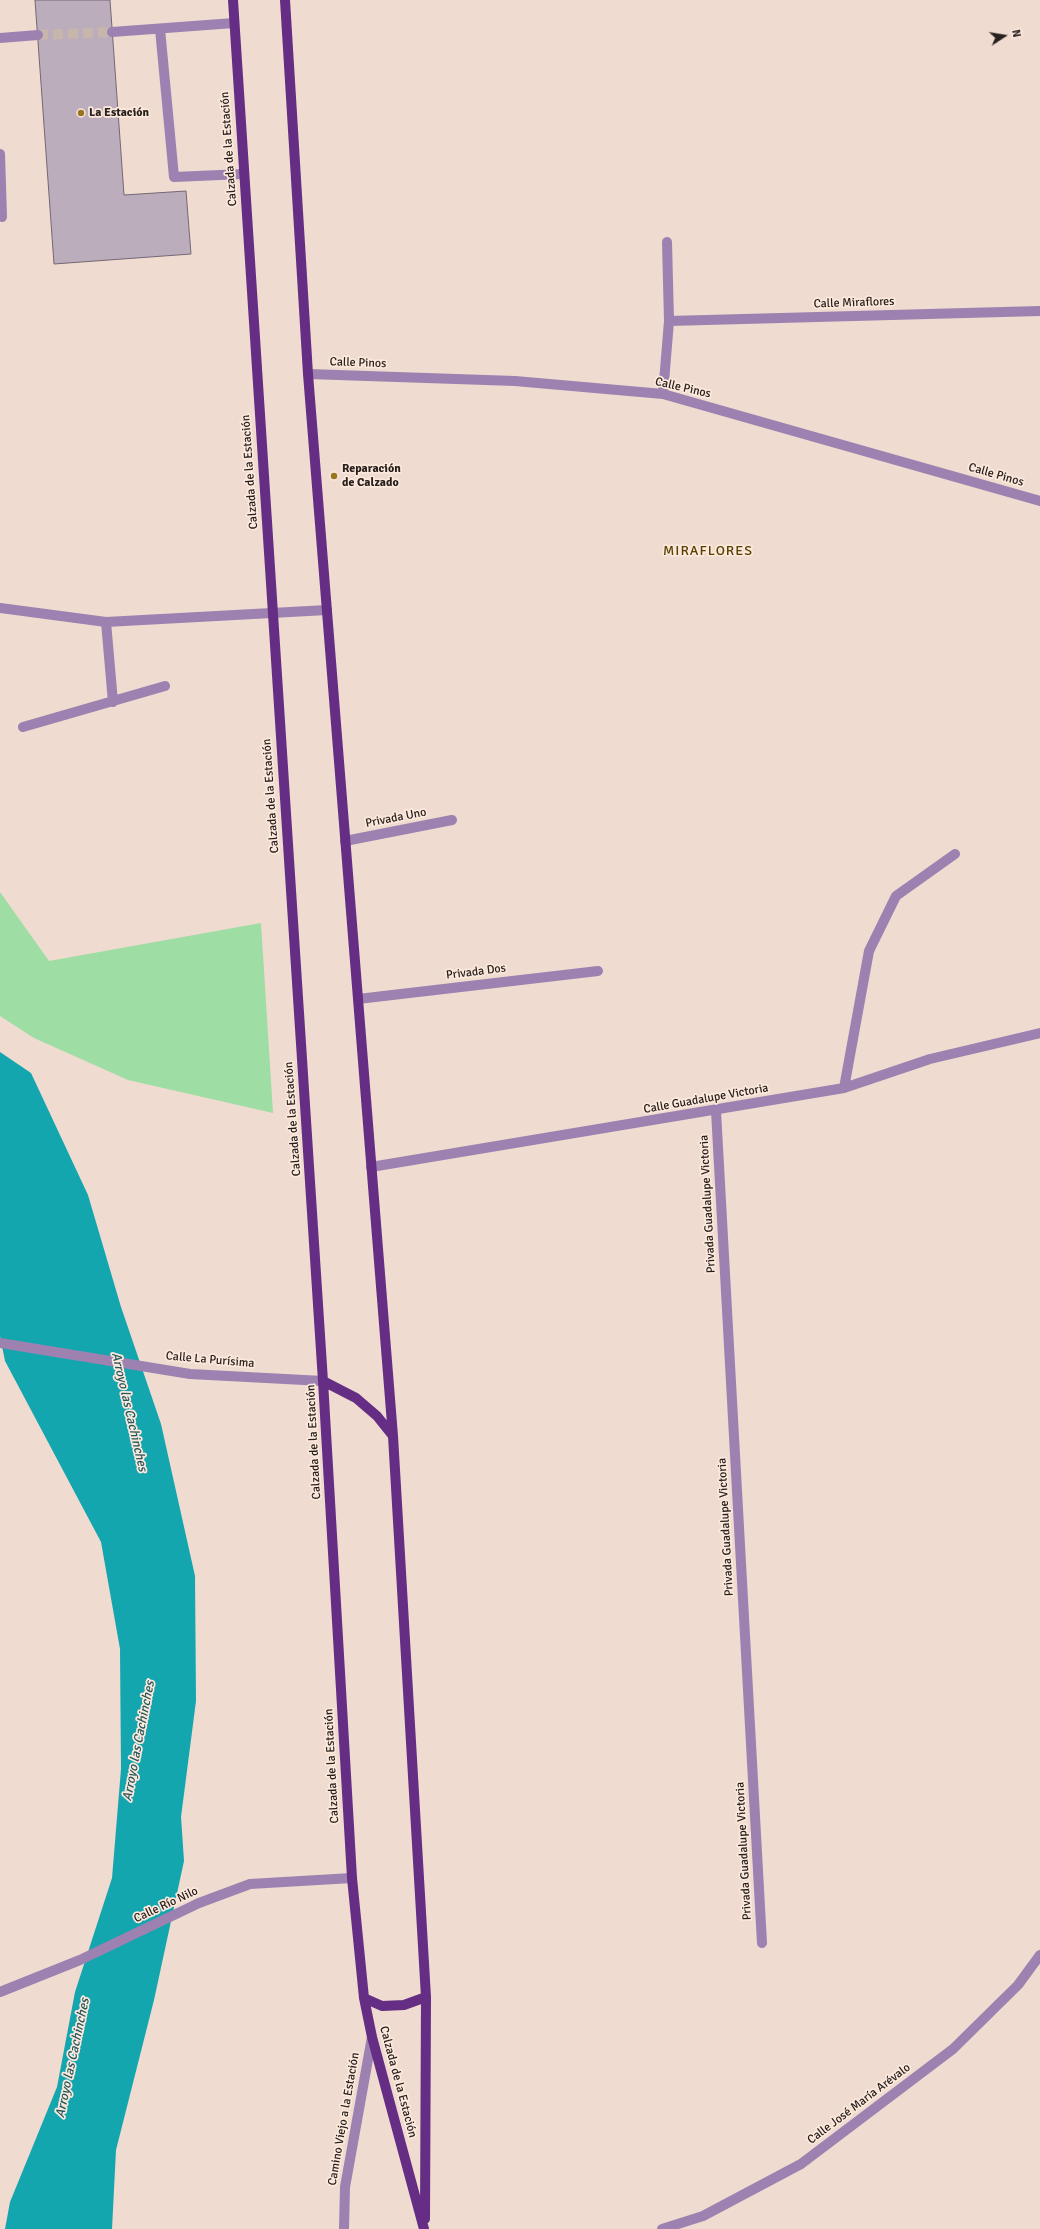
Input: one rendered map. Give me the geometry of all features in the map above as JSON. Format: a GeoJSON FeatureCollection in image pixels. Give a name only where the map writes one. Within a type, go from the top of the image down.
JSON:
{"type":"FeatureCollection","features":[{"type":"Feature","properties":{"kind":"main road","name":"Calzada de la Estación"},"geometry":{"type":"LineString","coordinates":[[233,0],[323,1381],[352,1878],[364,1998],[372,2037],[424,2229]]}},
{"type":"Feature","properties":{"kind":"main road","name":"Calzada de la Estación"},"geometry":{"type":"LineString","coordinates":[[285,0],[308,374],[393,1436],[426,1997],[424,2229]]}},
{"type":"Feature","properties":{"kind":"main road"},"geometry":{"type":"LineString","coordinates":[[323,1381],[356,1398],[377,1416],[393,1436]]}},
{"type":"Feature","properties":{"kind":"main road"},"geometry":{"type":"LineString","coordinates":[[364,1998],[382,2006],[404,2005],[426,1997]]}},
{"type":"Feature","properties":{"kind":"street"},"geometry":{"type":"LineString","coordinates":[[112,32],[234,23]]}},
{"type":"Feature","properties":{"kind":"street"},"geometry":{"type":"LineString","coordinates":[[160,29],[174,177],[244,174]]}},
{"type":"Feature","properties":{"kind":"street"},"geometry":{"type":"LineString","coordinates":[[0,38],[38,35]]}},
{"type":"Feature","properties":{"kind":"street"},"geometry":{"type":"LineString","coordinates":[[0,154],[2,217]]}},
{"type":"Feature","properties":{"kind":"street"},"geometry":{"type":"LineString","coordinates":[[663,394],[669,321],[667,242]]}},
{"type":"Feature","properties":{"kind":"street","name":"Calle Miraflores"},"geometry":{"type":"LineString","coordinates":[[669,321],[1040,311]]}},
{"type":"Feature","properties":{"kind":"street","name":"Calle Pinos"},"geometry":{"type":"LineString","coordinates":[[308,374],[515,381],[663,394],[1040,501]]}},
{"type":"Feature","properties":{"kind":"street"},"geometry":{"type":"LineString","coordinates":[[0,608],[106,622],[327,610]]}},
{"type":"Feature","properties":{"kind":"street"},"geometry":{"type":"LineString","coordinates":[[106,622],[113,702]]}},
{"type":"Feature","properties":{"kind":"street"},"geometry":{"type":"LineString","coordinates":[[23,727],[165,686]]}},
{"type":"Feature","properties":{"kind":"street","name":"Privada Uno"},"geometry":{"type":"LineString","coordinates":[[346,841],[452,820]]}},
{"type":"Feature","properties":{"kind":"street"},"geometry":{"type":"LineString","coordinates":[[844,1088],[870,951],[873,944],[896,896],[955,854]]}},
{"type":"Feature","properties":{"kind":"street","name":"Privada Dos"},"geometry":{"type":"LineString","coordinates":[[358,999],[598,971]]}},
{"type":"Feature","properties":{"kind":"street","name":"Calle Guadalupe Victoria"},"geometry":{"type":"LineString","coordinates":[[371,1167],[844,1088],[930,1059],[1040,1032]]}},
{"type":"Feature","properties":{"kind":"street","name":"Privada Guadalupe Victoria"},"geometry":{"type":"LineString","coordinates":[[716,1110],[762,1943]]}},
{"type":"Feature","properties":{"kind":"street","name":"Calle La Purísima"},"geometry":{"type":"LineString","coordinates":[[0,1343],[190,1374],[323,1381]]}},
{"type":"Feature","properties":{"kind":"street","name":"Calle Río Nilo"},"geometry":{"type":"LineString","coordinates":[[0,1992],[80,1960],[199,1903],[250,1884],[352,1878]]}},
{"type":"Feature","properties":{"kind":"street","name":"Calle José María Arévalo"},"geometry":{"type":"LineString","coordinates":[[662,2229],[703,2216],[801,2164],[953,2049],[1018,1985],[1040,1956]]}},
{"type":"Feature","properties":{"kind":"street","name":"Camino Viejo a la Estación"},"geometry":{"type":"LineString","coordinates":[[344,2229],[344,2187],[372,2037]]}},
{"type":"Feature","properties":{"kind":"green space"},"geometry":{"type":"Polygon","coordinates":[[[0,892],[49,961],[261,923],[273,1113],[128,1080],[34,1038],[0,1016],[0,892]]]}},
{"type":"Feature","properties":{"kind":"water","name":"Arroyo las Cachinches"},"geometry":{"type":"Polygon","coordinates":[[[0,1052],[31,1073],[88,1195],[121,1307],[161,1424],[195,1576],[196,1701],[181,1817],[184,1861],[154,2000],[116,2150],[112,2229],[5,2229],[10,2202],[57,2087],[75,1992],[112,1878],[121,1769],[120,1649],[101,1542],[5,1361],[0,1336],[0,1052]]]}},
{"type":"Feature","properties":{"kind":"building","name":"La Estación"},"geometry":{"type":"Polygon","coordinates":[[[35,0],[110,0],[124,195],[186,191],[191,254],[54,264],[35,0]]]}},
{"type":"Feature","properties":{"kind":"tunnel"},"geometry":{"type":"LineString","coordinates":[[38,35],[112,32]]}},
{"type":"Feature","properties":{"kind":"place","name":"La Estación"},"geometry":{"type":"Point","coordinates":[81,113]}},
{"type":"Feature","properties":{"kind":"place","name":"Reparación de Calzado"},"geometry":{"type":"Point","coordinates":[334,476]}},
{"type":"Feature","properties":{"kind":"district","name":"MIRAFLORES"},"geometry":{"type":"Point","coordinates":[708,551]}}]}
